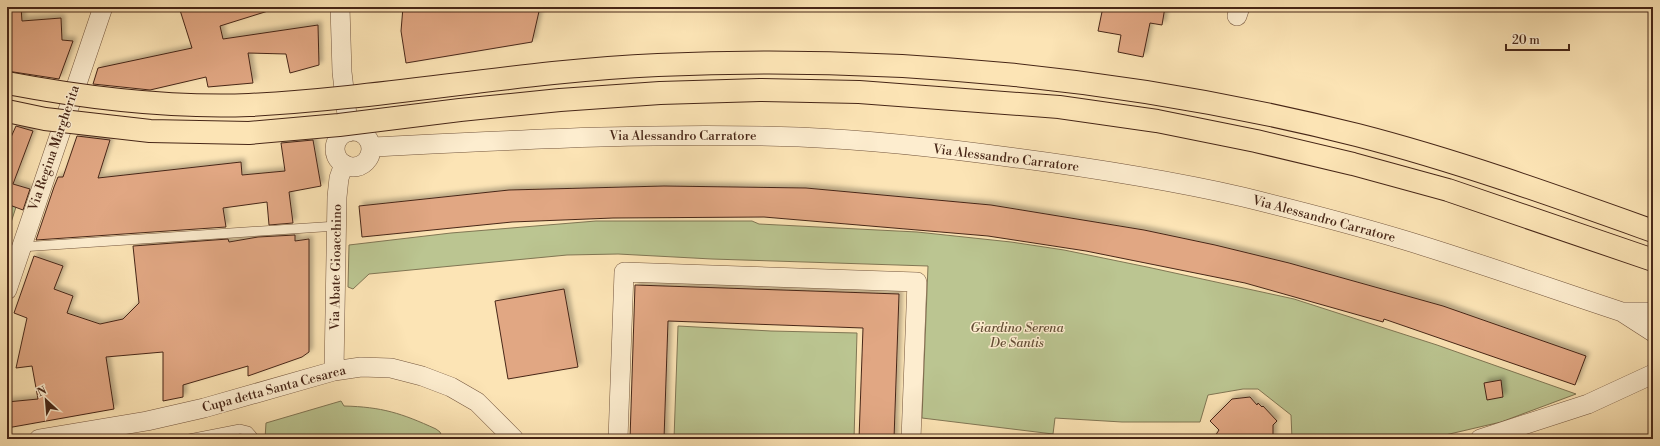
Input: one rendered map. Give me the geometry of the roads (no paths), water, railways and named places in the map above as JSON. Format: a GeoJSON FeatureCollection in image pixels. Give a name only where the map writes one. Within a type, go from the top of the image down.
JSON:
{"type":"FeatureCollection","features":[{"type":"Feature","properties":{"kind":"highway"},"geometry":{"type":"LineString","coordinates":[[7,83],[49,91],[151,104],[246,105],[336,98],[557,72],[659,65],[760,63],[860,64],[962,70],[1062,81],[1162,95],[1262,113],[1360,136],[1457,164],[1653,230]]}},
{"type":"Feature","properties":{"kind":"highway"},"geometry":{"type":"LineString","coordinates":[[7,111],[44,120],[150,131],[249,133],[339,125],[460,110],[560,100],[668,93],[760,90],[859,92],[1051,107],[1164,123],[1256,141],[1353,164],[1448,190],[1653,260]]}},
{"type":"Feature","properties":{"kind":"street","name":"Via Regina Margherita"},"geometry":{"type":"LineString","coordinates":[[7,290],[20,247],[103,7]]}},
{"type":"Feature","properties":{"kind":"street"},"geometry":{"type":"LineString","coordinates":[[340,7],[342,72],[349,132]]}},
{"type":"Feature","properties":{"kind":"street"},"geometry":{"type":"LineString","coordinates":[[349,132],[361,133],[366,136],[371,147],[369,158],[365,162],[355,167],[344,164],[336,155],[336,144],[344,134],[349,132]]}},
{"type":"Feature","properties":{"kind":"street","name":"Via Alessandro Carratore"},"geometry":{"type":"LineString","coordinates":[[371,147],[576,137],[680,135],[800,137],[888,143],[976,152],[1070,165],[1243,197],[1404,240],[1622,312],[1653,332]]}},
{"type":"Feature","properties":{"kind":"street","name":"Via Abate Gioacchino"},"geometry":{"type":"LineString","coordinates":[[334,371],[339,178],[344,164]]}},
{"type":"Feature","properties":{"kind":"street"},"geometry":{"type":"LineString","coordinates":[[618,439],[624,272],[917,282],[911,439]]}},
{"type":"Feature","properties":{"kind":"street","name":"Via Alessandro Carratore"},"geometry":{"type":"LineString","coordinates":[[1622,312],[1653,312]]}},
{"type":"Feature","properties":{"kind":"street","name":"Cupa detta Santa Cesarea"},"geometry":{"type":"LineString","coordinates":[[40,439],[147,421],[204,408],[334,371],[361,367],[391,368],[422,376],[451,387],[477,402],[514,439]]}},
{"type":"Feature","properties":{"kind":"street"},"geometry":{"type":"LineString","coordinates":[[1480,439],[1588,404],[1653,374]]}},
{"type":"Feature","properties":{"kind":"lane"},"geometry":{"type":"LineString","coordinates":[[20,247],[337,226]]}},
{"type":"Feature","properties":{"kind":"lane"},"geometry":{"type":"LineString","coordinates":[[189,439],[240,429],[248,430],[255,439]]}},
{"type":"Feature","properties":{"kind":"park label","name":"Giardino Serena De Santis"},"geometry":{"type":"Point","coordinates":[1017,336]}}]}
